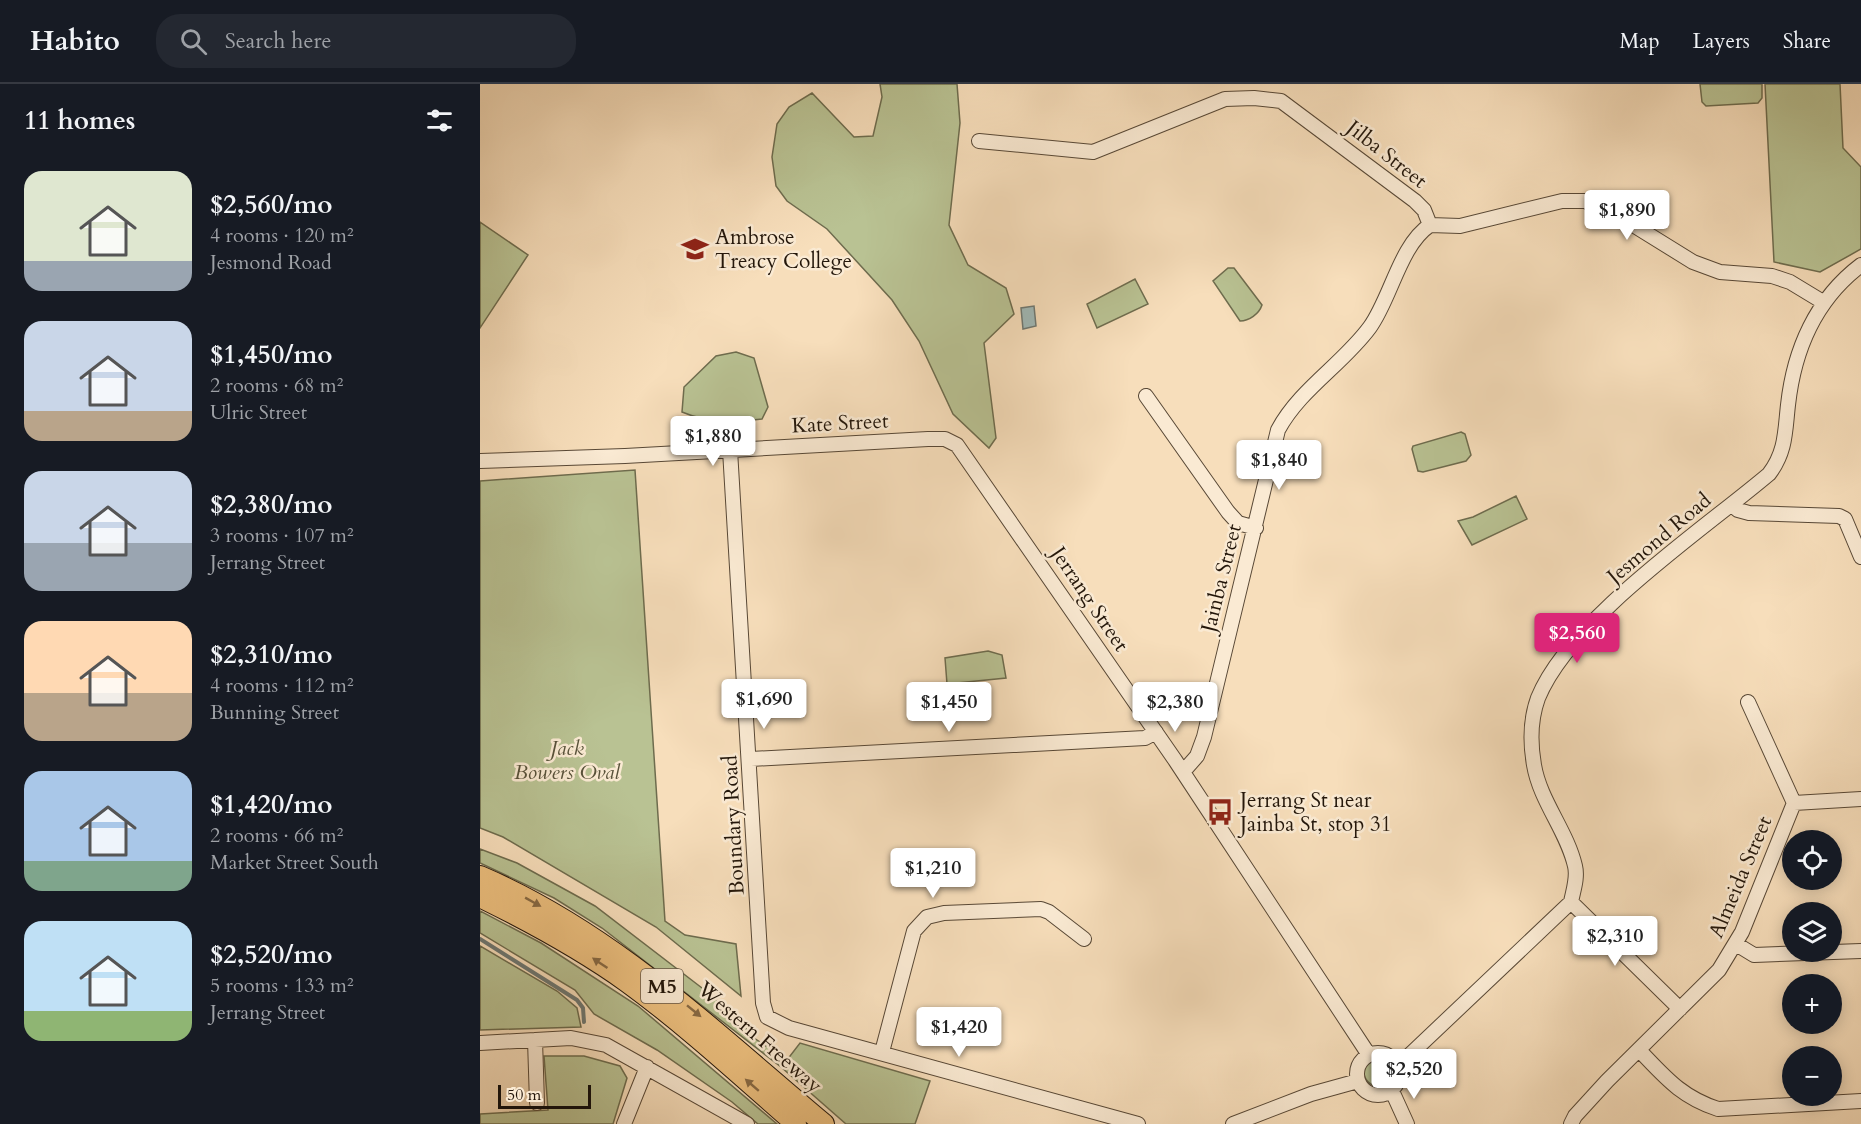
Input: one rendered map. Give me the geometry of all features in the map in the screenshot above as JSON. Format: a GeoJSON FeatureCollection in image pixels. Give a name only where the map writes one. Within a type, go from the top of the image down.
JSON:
{"type":"FeatureCollection","features":[{"type":"Feature","properties":{"kind":"highway","name":"Western Freeway"},"geometry":{"type":"LineString","coordinates":[[480,876],[555,914],[630,962],[700,1016],[824,1124]]}},
{"type":"Feature","properties":{"kind":"highway","name":"Western Freeway"},"geometry":{"type":"LineString","coordinates":[[480,897],[552,934],[627,982],[702,1042],[796,1124]]}},
{"type":"Feature","properties":{"kind":"street","name":"Jilba Street"},"geometry":{"type":"LineString","coordinates":[[979,141],[1093,152],[1225,99],[1254,98],[1281,101],[1415,201],[1424,210],[1430,225]]}},
{"type":"Feature","properties":{"kind":"street"},"geometry":{"type":"LineString","coordinates":[[1430,225],[1469,224],[1563,201],[1585,201],[1622,218],[1693,262],[1720,272],[1772,276],[1790,282],[1824,302]]}},
{"type":"Feature","properties":{"kind":"street","name":"Jainba Street"},"geometry":{"type":"LineString","coordinates":[[1183,772],[1197,756],[1204,737],[1256,528],[1273,441],[1281,424],[1370,326],[1415,238],[1430,225]]}},
{"type":"Feature","properties":{"kind":"street","name":"Jesmond Road"},"geometry":{"type":"LineString","coordinates":[[1571,902],[1576,868],[1535,770],[1531,750],[1531,730],[1538,699],[1554,666],[1601,616],[1778,463],[1785,446],[1791,381],[1797,351],[1824,302],[1861,265]]}},
{"type":"Feature","properties":{"kind":"street"},"geometry":{"type":"LineString","coordinates":[[1146,396],[1228,512],[1239,522],[1256,528]]}},
{"type":"Feature","properties":{"kind":"street","name":"Kate Street"},"geometry":{"type":"LineString","coordinates":[[480,461],[928,439],[951,442]]}},
{"type":"Feature","properties":{"kind":"street","name":"Jerrang Street"},"geometry":{"type":"LineString","coordinates":[[951,442],[962,449],[1156,732],[1369,1055]]}},
{"type":"Feature","properties":{"kind":"street","name":"Boundary Road"},"geometry":{"type":"LineString","coordinates":[[730,450],[751,759],[763,1003],[767,1017],[789,1028],[882,1052]]}},
{"type":"Feature","properties":{"kind":"street"},"geometry":{"type":"LineString","coordinates":[[1732,505],[1738,510],[1749,513],[1839,516],[1845,519],[1861,557]]}},
{"type":"Feature","properties":{"kind":"street","name":"Almeida Street"},"geometry":{"type":"LineString","coordinates":[[1571,1124],[1596,1093],[1719,970],[1736,944],[1794,803],[1748,702]]}},
{"type":"Feature","properties":{"kind":"street"},"geometry":{"type":"LineString","coordinates":[[751,759],[1145,738],[1156,732]]}},
{"type":"Feature","properties":{"kind":"street"},"geometry":{"type":"LineString","coordinates":[[1794,803],[1861,799]]}},
{"type":"Feature","properties":{"kind":"street"},"geometry":{"type":"LineString","coordinates":[[1398,1065],[1571,902],[1680,1009]]}},
{"type":"Feature","properties":{"kind":"street"},"geometry":{"type":"LineString","coordinates":[[1084,939],[1041,909],[944,913],[927,917],[914,931],[882,1052],[1138,1124]]}},
{"type":"Feature","properties":{"kind":"street"},"geometry":{"type":"LineString","coordinates":[[1736,944],[1754,955],[1861,951]]}},
{"type":"Feature","properties":{"kind":"street"},"geometry":{"type":"LineString","coordinates":[[480,1043],[571,1038],[606,1045],[747,1124]]}},
{"type":"Feature","properties":{"kind":"street"},"geometry":{"type":"LineString","coordinates":[[535,1040],[537,1103]]}},
{"type":"Feature","properties":{"kind":"street"},"geometry":{"type":"LineString","coordinates":[[1639,1050],[1670,1084],[1697,1102],[1718,1109],[1861,1101]]}},
{"type":"Feature","properties":{"kind":"street"},"geometry":{"type":"LineString","coordinates":[[1386,1054],[1398,1065],[1399,1079],[1392,1091],[1378,1095],[1370,1094],[1358,1081],[1358,1067],[1369,1055],[1386,1054]]}},
{"type":"Feature","properties":{"kind":"street"},"geometry":{"type":"LineString","coordinates":[[624,1124],[647,1067]]}},
{"type":"Feature","properties":{"kind":"street"},"geometry":{"type":"LineString","coordinates":[[1233,1124],[1311,1094],[1358,1081]]}},
{"type":"Feature","properties":{"kind":"street"},"geometry":{"type":"LineString","coordinates":[[1392,1091],[1407,1124]]}},
{"type":"Feature","properties":{"kind":"street"},"geometry":{"type":"LineString","coordinates":[[1736,1109],[1738,1124]]}},
{"type":"Feature","properties":{"kind":"green space"},"geometry":{"type":"Polygon","coordinates":[[[880,84],[957,84],[960,123],[949,225],[968,265],[1006,288],[1014,314],[984,343],[996,438],[989,448],[953,414],[919,341],[892,300],[827,229],[787,201],[776,186],[772,157],[777,124],[789,107],[812,93],[854,137],[873,136],[882,97],[880,84]]]}},
{"type":"Feature","properties":{"kind":"green space"},"geometry":{"type":"Polygon","coordinates":[[[1700,84],[1762,84],[1762,98],[1758,103],[1706,106],[1702,102],[1700,84]]]}},
{"type":"Feature","properties":{"kind":"green space"},"geometry":{"type":"Polygon","coordinates":[[[1765,84],[1840,84],[1843,148],[1861,167],[1861,249],[1820,272],[1774,262],[1765,84]]]}},
{"type":"Feature","properties":{"kind":"green space"},"geometry":{"type":"Polygon","coordinates":[[[480,222],[528,255],[480,328],[480,222]]]}},
{"type":"Feature","properties":{"kind":"green space"},"geometry":{"type":"Polygon","coordinates":[[[1228,268],[1234,268],[1262,305],[1256,314],[1247,320],[1240,321],[1213,281],[1228,268]]]}},
{"type":"Feature","properties":{"kind":"green space"},"geometry":{"type":"Polygon","coordinates":[[[1135,279],[1148,304],[1097,328],[1087,304],[1135,279]]]}},
{"type":"Feature","properties":{"kind":"green space"},"geometry":{"type":"Polygon","coordinates":[[[736,352],[754,358],[768,407],[762,419],[722,421],[682,412],[684,387],[716,356],[736,352]]]}},
{"type":"Feature","properties":{"kind":"green space"},"geometry":{"type":"Polygon","coordinates":[[[1461,432],[1465,434],[1471,455],[1466,461],[1423,472],[1418,471],[1413,446],[1461,432]]]}},
{"type":"Feature","properties":{"kind":"green space","name":"Jack Bowers Oval"},"geometry":{"type":"Polygon","coordinates":[[[635,470],[665,921],[685,935],[736,944],[741,996],[656,927],[503,837],[480,828],[480,481],[635,470]]]}},
{"type":"Feature","properties":{"kind":"green space"},"geometry":{"type":"Polygon","coordinates":[[[1516,496],[1527,519],[1472,545],[1458,521],[1473,517],[1516,496]]]}},
{"type":"Feature","properties":{"kind":"green space"},"geometry":{"type":"Polygon","coordinates":[[[988,651],[1002,655],[1006,678],[947,684],[945,658],[988,651]]]}},
{"type":"Feature","properties":{"kind":"green space"},"geometry":{"type":"Polygon","coordinates":[[[480,849],[517,863],[595,906],[735,1015],[754,1038],[787,1060],[800,1043],[930,1081],[915,1124],[846,1124],[781,1067],[602,928],[554,898],[480,863],[480,849]]]}},
{"type":"Feature","properties":{"kind":"green space"},"geometry":{"type":"Polygon","coordinates":[[[480,911],[541,943],[638,1006],[777,1124],[758,1124],[732,1102],[657,1050],[594,1014],[575,990],[480,933],[480,911]]]}},
{"type":"Feature","properties":{"kind":"green space"},"geometry":{"type":"Polygon","coordinates":[[[480,946],[557,991],[577,1008],[581,1027],[480,1030],[480,946]]]}},
{"type":"Feature","properties":{"kind":"green space"},"geometry":{"type":"Polygon","coordinates":[[[544,1056],[584,1056],[620,1066],[627,1078],[613,1124],[480,1124],[480,1114],[548,1110],[544,1056]]]}},
{"type":"Feature","properties":{"kind":"green space"},"geometry":{"type":"Polygon","coordinates":[[[1378,1058],[1388,1062],[1392,1072],[1388,1082],[1378,1086],[1368,1082],[1364,1072],[1368,1062],[1378,1058]]]}},
{"type":"Feature","properties":{"kind":"water"},"geometry":{"type":"Polygon","coordinates":[[[1034,306],[1036,326],[1023,329],[1021,308],[1034,306]]]}},
{"type":"Feature","properties":{"kind":"waterway"},"geometry":{"type":"LineString","coordinates":[[480,939],[577,1000],[583,1008],[584,1022]]}},
{"type":"Feature","properties":{"kind":"place","name":"Ambrose Treacy College"},"geometry":{"type":"Point","coordinates":[695,249]}},
{"type":"Feature","properties":{"kind":"place","name":"Jerrang St near Jainba St, stop 31"},"geometry":{"type":"Point","coordinates":[1220,812]}}]}
